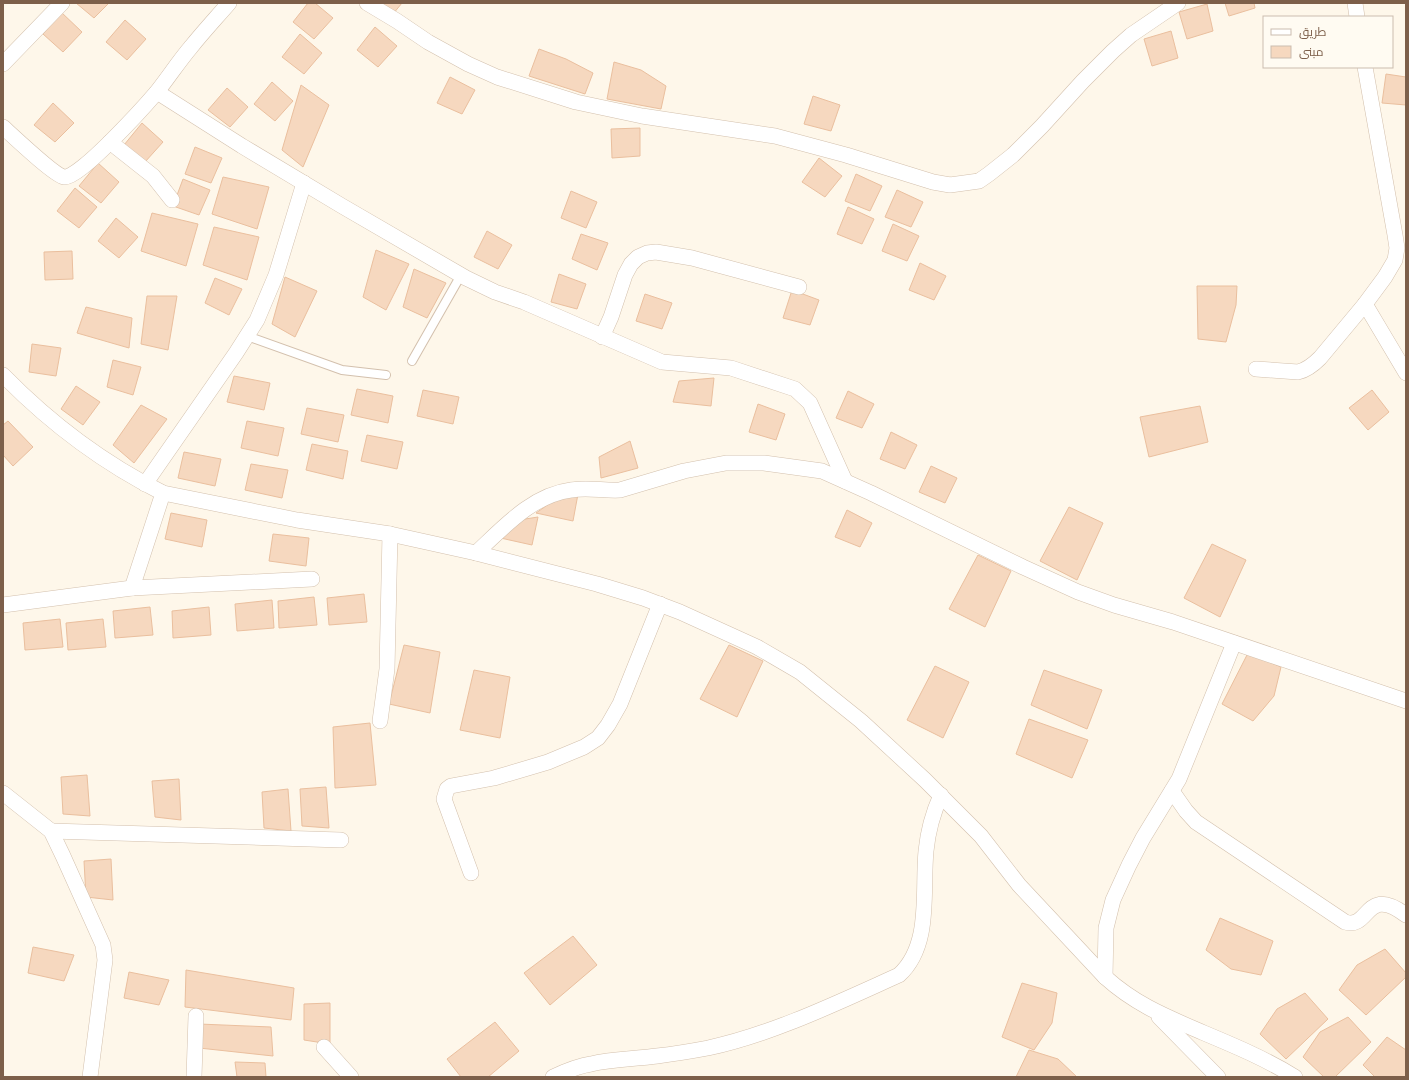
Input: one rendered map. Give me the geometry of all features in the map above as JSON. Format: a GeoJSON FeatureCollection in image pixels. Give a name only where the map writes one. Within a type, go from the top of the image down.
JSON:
{"type":"FeatureCollection","features":[{"type":"Feature","properties":{"kind":"street"},"geometry":{"type":"LineString","coordinates":[[3,64],[62,3]]}},
{"type":"Feature","properties":{"kind":"street"},"geometry":{"type":"LineString","coordinates":[[3,127],[54,172],[65,178],[70,177],[79,171],[110,142],[156,92],[191,46],[229,3]]}},
{"type":"Feature","properties":{"kind":"street"},"geometry":{"type":"LineString","coordinates":[[367,3],[428,42],[468,64],[497,77],[576,102],[642,116],[775,136],[846,155],[933,182],[950,185],[979,181],[990,174],[1013,155],[1083,81],[1131,35],[1178,3]]}},
{"type":"Feature","properties":{"kind":"street"},"geometry":{"type":"LineString","coordinates":[[1355,3],[1357,16]]}},
{"type":"Feature","properties":{"kind":"street"},"geometry":{"type":"LineString","coordinates":[[1256,369],[1298,372],[1304,371],[1320,358],[1365,304],[1385,277],[1395,260],[1397,248],[1365,68]]}},
{"type":"Feature","properties":{"kind":"street"},"geometry":{"type":"LineString","coordinates":[[156,92],[304,184],[461,275],[495,292],[524,302],[662,362],[731,368],[795,389],[810,403],[846,481]]}},
{"type":"Feature","properties":{"kind":"street"},"geometry":{"type":"LineString","coordinates":[[110,142],[153,176],[172,200]]}},
{"type":"Feature","properties":{"kind":"street"},"geometry":{"type":"LineString","coordinates":[[145,484],[225,369],[257,320],[276,275],[304,184]]}},
{"type":"Feature","properties":{"kind":"street"},"geometry":{"type":"LineString","coordinates":[[602,337],[628,270],[638,257],[647,253],[656,252],[692,258],[798,287]]}},
{"type":"Feature","properties":{"kind":"street"},"geometry":{"type":"LineString","coordinates":[[1365,304],[1406,373]]}},
{"type":"Feature","properties":{"kind":"street"},"geometry":{"type":"LineString","coordinates":[[3,375],[42,412],[86,448],[145,484],[163,493],[297,520],[390,534],[476,553],[597,584],[660,604],[720,629],[757,647],[800,672],[861,721],[941,795],[981,836],[1019,885],[1118,989],[1154,1012],[1260,1058],[1295,1077]]}},
{"type":"Feature","properties":{"kind":"street"},"geometry":{"type":"LineString","coordinates":[[476,553],[508,523],[529,507],[556,494],[570,490],[620,490],[684,471],[726,463],[764,463],[822,471],[846,481],[1078,592],[1114,605],[1174,622],[1406,701]]}},
{"type":"Feature","properties":{"kind":"street"},"geometry":{"type":"LineString","coordinates":[[132,588],[163,493]]}},
{"type":"Feature","properties":{"kind":"street"},"geometry":{"type":"LineString","coordinates":[[380,720],[387,669],[390,534]]}},
{"type":"Feature","properties":{"kind":"street"},"geometry":{"type":"LineString","coordinates":[[3,605],[132,588],[312,579]]}},
{"type":"Feature","properties":{"kind":"street"},"geometry":{"type":"LineString","coordinates":[[470,873],[444,799],[447,788],[494,778],[548,762],[584,748],[598,738],[608,725],[620,704],[660,604]]}},
{"type":"Feature","properties":{"kind":"street"},"geometry":{"type":"LineString","coordinates":[[1105,977],[1106,928],[1113,900],[1152,822],[1172,791],[1187,762],[1234,643]]}},
{"type":"Feature","properties":{"kind":"street"},"geometry":{"type":"LineString","coordinates":[[1172,791],[1196,822],[1344,922],[1353,923],[1358,921],[1370,908],[1383,903],[1392,906],[1406,915]]}},
{"type":"Feature","properties":{"kind":"street"},"geometry":{"type":"LineString","coordinates":[[3,793],[51,831],[64,856],[103,945],[105,960],[90,1077]]}},
{"type":"Feature","properties":{"kind":"street"},"geometry":{"type":"LineString","coordinates":[[554,1077],[569,1070],[591,1063],[685,1052],[747,1038],[816,1012],[899,975],[907,967],[914,956],[919,943],[924,908],[926,852],[929,824],[941,795]]}},
{"type":"Feature","properties":{"kind":"street"},"geometry":{"type":"LineString","coordinates":[[51,831],[341,840]]}},
{"type":"Feature","properties":{"kind":"street"},"geometry":{"type":"LineString","coordinates":[[1154,1012],[1218,1077]]}},
{"type":"Feature","properties":{"kind":"street"},"geometry":{"type":"LineString","coordinates":[[194,1077],[196,1016]]}},
{"type":"Feature","properties":{"kind":"street"},"geometry":{"type":"LineString","coordinates":[[324,1046],[351,1077]]}},
{"type":"Feature","properties":{"kind":"lane"},"geometry":{"type":"LineString","coordinates":[[412,361],[461,275]]}},
{"type":"Feature","properties":{"kind":"lane"},"geometry":{"type":"LineString","coordinates":[[247,336],[342,370],[386,375]]}},
{"type":"Feature","properties":{"kind":"building"},"geometry":{"type":"Polygon","coordinates":[[[76,3],[109,3],[94,18],[76,3]]]}},
{"type":"Feature","properties":{"kind":"building"},"geometry":{"type":"Polygon","coordinates":[[[308,3],[315,3],[333,18],[314,39],[293,22],[308,3]]]}},
{"type":"Feature","properties":{"kind":"building"},"geometry":{"type":"Polygon","coordinates":[[[381,3],[402,3],[393,14],[381,3]]]}},
{"type":"Feature","properties":{"kind":"building"},"geometry":{"type":"Polygon","coordinates":[[[1225,3],[1254,3],[1255,8],[1229,16],[1225,3]]]}},
{"type":"Feature","properties":{"kind":"building"},"geometry":{"type":"Polygon","coordinates":[[[1207,4],[1213,31],[1187,39],[1179,12],[1207,4]]]}},
{"type":"Feature","properties":{"kind":"building"},"geometry":{"type":"Polygon","coordinates":[[[61,12],[82,32],[63,52],[43,34],[61,12]]]}},
{"type":"Feature","properties":{"kind":"building"},"geometry":{"type":"Polygon","coordinates":[[[125,20],[146,39],[127,60],[106,42],[125,20]]]}},
{"type":"Feature","properties":{"kind":"building"},"geometry":{"type":"Polygon","coordinates":[[[375,27],[397,46],[378,67],[357,50],[375,27]]]}},
{"type":"Feature","properties":{"kind":"building"},"geometry":{"type":"Polygon","coordinates":[[[1171,31],[1178,58],[1152,66],[1144,39],[1171,31]]]}},
{"type":"Feature","properties":{"kind":"building"},"geometry":{"type":"Polygon","coordinates":[[[300,34],[322,53],[304,74],[282,57],[300,34]]]}},
{"type":"Feature","properties":{"kind":"building"},"geometry":{"type":"Polygon","coordinates":[[[539,49],[566,59],[593,73],[585,94],[529,76],[539,49]]]}},
{"type":"Feature","properties":{"kind":"building"},"geometry":{"type":"Polygon","coordinates":[[[614,62],[641,70],[666,86],[661,109],[607,99],[614,62]]]}},
{"type":"Feature","properties":{"kind":"building"},"geometry":{"type":"Polygon","coordinates":[[[1386,74],[1406,77],[1406,105],[1382,103],[1386,74]]]}},
{"type":"Feature","properties":{"kind":"building"},"geometry":{"type":"Polygon","coordinates":[[[450,77],[475,90],[462,114],[437,103],[450,77]]]}},
{"type":"Feature","properties":{"kind":"building"},"geometry":{"type":"Polygon","coordinates":[[[272,82],[293,101],[275,121],[254,104],[272,82]]]}},
{"type":"Feature","properties":{"kind":"building"},"geometry":{"type":"Polygon","coordinates":[[[301,85],[329,105],[303,167],[282,150],[301,85]]]}},
{"type":"Feature","properties":{"kind":"building"},"geometry":{"type":"Polygon","coordinates":[[[227,88],[248,107],[230,127],[208,110],[227,88]]]}},
{"type":"Feature","properties":{"kind":"building"},"geometry":{"type":"Polygon","coordinates":[[[813,96],[840,105],[831,131],[804,124],[813,96]]]}},
{"type":"Feature","properties":{"kind":"building"},"geometry":{"type":"Polygon","coordinates":[[[53,103],[74,123],[55,142],[34,125],[53,103]]]}},
{"type":"Feature","properties":{"kind":"building"},"geometry":{"type":"Polygon","coordinates":[[[142,123],[163,142],[145,162],[124,145],[142,123]]]}},
{"type":"Feature","properties":{"kind":"building"},"geometry":{"type":"Polygon","coordinates":[[[640,128],[640,156],[612,158],[611,129],[640,128]]]}},
{"type":"Feature","properties":{"kind":"building"},"geometry":{"type":"Polygon","coordinates":[[[195,147],[222,158],[211,183],[185,174],[195,147]]]}},
{"type":"Feature","properties":{"kind":"building"},"geometry":{"type":"Polygon","coordinates":[[[819,158],[842,176],[825,197],[802,182],[819,158]]]}},
{"type":"Feature","properties":{"kind":"building"},"geometry":{"type":"Polygon","coordinates":[[[98,163],[119,182],[101,203],[79,186],[98,163]]]}},
{"type":"Feature","properties":{"kind":"building"},"geometry":{"type":"Polygon","coordinates":[[[856,174],[882,186],[870,211],[845,201],[856,174]]]}},
{"type":"Feature","properties":{"kind":"building"},"geometry":{"type":"Polygon","coordinates":[[[223,177],[269,187],[257,229],[212,214],[223,177]]]}},
{"type":"Feature","properties":{"kind":"building"},"geometry":{"type":"Polygon","coordinates":[[[183,179],[210,190],[199,215],[173,206],[183,179]]]}},
{"type":"Feature","properties":{"kind":"building"},"geometry":{"type":"Polygon","coordinates":[[[75,188],[97,207],[79,228],[57,211],[75,188]]]}},
{"type":"Feature","properties":{"kind":"building"},"geometry":{"type":"Polygon","coordinates":[[[897,190],[923,202],[911,227],[885,217],[897,190]]]}},
{"type":"Feature","properties":{"kind":"building"},"geometry":{"type":"Polygon","coordinates":[[[571,191],[597,202],[586,228],[561,218],[571,191]]]}},
{"type":"Feature","properties":{"kind":"building"},"geometry":{"type":"Polygon","coordinates":[[[848,207],[874,219],[862,244],[837,234],[848,207]]]}},
{"type":"Feature","properties":{"kind":"building"},"geometry":{"type":"Polygon","coordinates":[[[152,213],[198,224],[186,266],[141,251],[152,213]]]}},
{"type":"Feature","properties":{"kind":"building"},"geometry":{"type":"Polygon","coordinates":[[[116,218],[138,237],[119,258],[98,241],[116,218]]]}},
{"type":"Feature","properties":{"kind":"building"},"geometry":{"type":"Polygon","coordinates":[[[893,224],[919,236],[907,261],[882,251],[893,224]]]}},
{"type":"Feature","properties":{"kind":"building"},"geometry":{"type":"Polygon","coordinates":[[[214,227],[259,237],[247,280],[203,265],[214,227]]]}},
{"type":"Feature","properties":{"kind":"building"},"geometry":{"type":"Polygon","coordinates":[[[487,231],[512,245],[498,269],[474,257],[487,231]]]}},
{"type":"Feature","properties":{"kind":"building"},"geometry":{"type":"Polygon","coordinates":[[[581,234],[608,243],[597,270],[572,259],[581,234]]]}},
{"type":"Feature","properties":{"kind":"building"},"geometry":{"type":"Polygon","coordinates":[[[376,250],[409,264],[386,310],[363,297],[376,250]]]}},
{"type":"Feature","properties":{"kind":"building"},"geometry":{"type":"Polygon","coordinates":[[[72,251],[73,279],[45,280],[44,252],[72,251]]]}},
{"type":"Feature","properties":{"kind":"building"},"geometry":{"type":"Polygon","coordinates":[[[920,263],[946,276],[934,300],[909,290],[920,263]]]}},
{"type":"Feature","properties":{"kind":"building"},"geometry":{"type":"Polygon","coordinates":[[[414,269],[446,283],[427,318],[403,307],[414,269]]]}},
{"type":"Feature","properties":{"kind":"building"},"geometry":{"type":"Polygon","coordinates":[[[559,274],[586,284],[577,309],[551,302],[559,274]]]}},
{"type":"Feature","properties":{"kind":"building"},"geometry":{"type":"Polygon","coordinates":[[[285,277],[317,291],[295,337],[272,324],[285,277]]]}},
{"type":"Feature","properties":{"kind":"building"},"geometry":{"type":"Polygon","coordinates":[[[215,278],[242,289],[229,315],[205,303],[215,278]]]}},
{"type":"Feature","properties":{"kind":"building"},"geometry":{"type":"Polygon","coordinates":[[[1197,286],[1237,286],[1236,305],[1226,342],[1198,339],[1197,286]]]}},
{"type":"Feature","properties":{"kind":"building"},"geometry":{"type":"Polygon","coordinates":[[[792,290],[819,300],[810,325],[783,318],[792,290]]]}},
{"type":"Feature","properties":{"kind":"building"},"geometry":{"type":"Polygon","coordinates":[[[645,294],[672,303],[662,329],[636,321],[645,294]]]}},
{"type":"Feature","properties":{"kind":"building"},"geometry":{"type":"Polygon","coordinates":[[[147,296],[177,296],[168,350],[141,344],[147,296]]]}},
{"type":"Feature","properties":{"kind":"building"},"geometry":{"type":"Polygon","coordinates":[[[86,307],[132,318],[129,348],[77,333],[86,307]]]}},
{"type":"Feature","properties":{"kind":"building"},"geometry":{"type":"Polygon","coordinates":[[[32,344],[61,348],[56,376],[29,372],[32,344]]]}},
{"type":"Feature","properties":{"kind":"building"},"geometry":{"type":"Polygon","coordinates":[[[113,360],[141,367],[133,395],[107,387],[113,360]]]}},
{"type":"Feature","properties":{"kind":"building"},"geometry":{"type":"Polygon","coordinates":[[[234,376],[270,383],[264,410],[227,402],[234,376]]]}},
{"type":"Feature","properties":{"kind":"building"},"geometry":{"type":"Polygon","coordinates":[[[714,378],[711,406],[673,402],[679,381],[714,378]]]}},
{"type":"Feature","properties":{"kind":"building"},"geometry":{"type":"Polygon","coordinates":[[[76,386],[100,402],[83,425],[61,409],[76,386]]]}},
{"type":"Feature","properties":{"kind":"building"},"geometry":{"type":"Polygon","coordinates":[[[357,389],[393,396],[388,423],[351,415],[357,389]]]}},
{"type":"Feature","properties":{"kind":"building"},"geometry":{"type":"Polygon","coordinates":[[[423,390],[459,397],[453,424],[417,416],[423,390]]]}},
{"type":"Feature","properties":{"kind":"building"},"geometry":{"type":"Polygon","coordinates":[[[1372,390],[1389,412],[1368,430],[1349,408],[1372,390]]]}},
{"type":"Feature","properties":{"kind":"building"},"geometry":{"type":"Polygon","coordinates":[[[848,391],[874,404],[862,428],[836,418],[848,391]]]}},
{"type":"Feature","properties":{"kind":"building"},"geometry":{"type":"Polygon","coordinates":[[[758,404],[785,414],[776,440],[749,432],[758,404]]]}},
{"type":"Feature","properties":{"kind":"building"},"geometry":{"type":"Polygon","coordinates":[[[141,405],[167,419],[134,463],[113,445],[141,405]]]}},
{"type":"Feature","properties":{"kind":"building"},"geometry":{"type":"Polygon","coordinates":[[[1200,406],[1208,442],[1149,457],[1140,417],[1200,406]]]}},
{"type":"Feature","properties":{"kind":"building"},"geometry":{"type":"Polygon","coordinates":[[[307,408],[344,415],[338,442],[301,434],[307,408]]]}},
{"type":"Feature","properties":{"kind":"building"},"geometry":{"type":"Polygon","coordinates":[[[8,421],[33,447],[13,466],[3,455],[3,425],[8,421]]]}},
{"type":"Feature","properties":{"kind":"building"},"geometry":{"type":"Polygon","coordinates":[[[247,421],[284,428],[278,456],[241,448],[247,421]]]}},
{"type":"Feature","properties":{"kind":"building"},"geometry":{"type":"Polygon","coordinates":[[[891,432],[917,445],[905,469],[880,459],[891,432]]]}},
{"type":"Feature","properties":{"kind":"building"},"geometry":{"type":"Polygon","coordinates":[[[367,435],[403,442],[397,469],[361,461],[367,435]]]}},
{"type":"Feature","properties":{"kind":"building"},"geometry":{"type":"Polygon","coordinates":[[[630,441],[638,468],[601,478],[599,457],[630,441]]]}},
{"type":"Feature","properties":{"kind":"building"},"geometry":{"type":"Polygon","coordinates":[[[312,444],[348,451],[343,479],[306,470],[312,444]]]}},
{"type":"Feature","properties":{"kind":"building"},"geometry":{"type":"Polygon","coordinates":[[[184,452],[221,459],[215,486],[178,478],[184,452]]]}},
{"type":"Feature","properties":{"kind":"building"},"geometry":{"type":"Polygon","coordinates":[[[251,464],[288,470],[282,498],[245,490],[251,464]]]}},
{"type":"Feature","properties":{"kind":"building"},"geometry":{"type":"Polygon","coordinates":[[[931,466],[957,478],[945,503],[919,492],[931,466]]]}},
{"type":"Feature","properties":{"kind":"building"},"geometry":{"type":"Polygon","coordinates":[[[578,494],[573,521],[536,513],[559,497],[578,494]]]}},
{"type":"Feature","properties":{"kind":"building"},"geometry":{"type":"Polygon","coordinates":[[[1069,507],[1103,523],[1077,580],[1040,561],[1069,507]]]}},
{"type":"Feature","properties":{"kind":"building"},"geometry":{"type":"Polygon","coordinates":[[[847,510],[872,523],[860,547],[835,537],[847,510]]]}},
{"type":"Feature","properties":{"kind":"building"},"geometry":{"type":"Polygon","coordinates":[[[171,513],[207,520],[202,547],[165,539],[171,513]]]}},
{"type":"Feature","properties":{"kind":"building"},"geometry":{"type":"Polygon","coordinates":[[[538,517],[532,545],[496,537],[519,520],[538,517]]]}},
{"type":"Feature","properties":{"kind":"building"},"geometry":{"type":"Polygon","coordinates":[[[273,534],[309,538],[306,566],[269,561],[273,534]]]}},
{"type":"Feature","properties":{"kind":"building"},"geometry":{"type":"Polygon","coordinates":[[[1212,544],[1246,560],[1220,617],[1184,598],[1212,544]]]}},
{"type":"Feature","properties":{"kind":"building"},"geometry":{"type":"Polygon","coordinates":[[[978,555],[1011,571],[985,627],[949,609],[978,555]]]}},
{"type":"Feature","properties":{"kind":"building"},"geometry":{"type":"Polygon","coordinates":[[[364,594],[367,622],[329,625],[327,598],[364,594]]]}},
{"type":"Feature","properties":{"kind":"building"},"geometry":{"type":"Polygon","coordinates":[[[314,597],[317,625],[279,628],[278,601],[314,597]]]}},
{"type":"Feature","properties":{"kind":"building"},"geometry":{"type":"Polygon","coordinates":[[[272,600],[274,628],[237,631],[235,604],[272,600]]]}},
{"type":"Feature","properties":{"kind":"building"},"geometry":{"type":"Polygon","coordinates":[[[150,607],[153,635],[115,638],[113,611],[150,607]]]}},
{"type":"Feature","properties":{"kind":"building"},"geometry":{"type":"Polygon","coordinates":[[[209,607],[211,635],[173,638],[172,611],[209,607]]]}},
{"type":"Feature","properties":{"kind":"building"},"geometry":{"type":"Polygon","coordinates":[[[60,619],[63,647],[25,650],[23,623],[60,619]]]}},
{"type":"Feature","properties":{"kind":"building"},"geometry":{"type":"Polygon","coordinates":[[[103,619],[106,647],[68,650],[66,623],[103,619]]]}},
{"type":"Feature","properties":{"kind":"building"},"geometry":{"type":"Polygon","coordinates":[[[404,645],[440,652],[430,713],[389,704],[404,645]]]}},
{"type":"Feature","properties":{"kind":"building"},"geometry":{"type":"Polygon","coordinates":[[[729,645],[763,661],[737,717],[700,699],[729,645]]]}},
{"type":"Feature","properties":{"kind":"building"},"geometry":{"type":"Polygon","coordinates":[[[1248,653],[1281,667],[1274,696],[1253,721],[1222,704],[1248,653]]]}},
{"type":"Feature","properties":{"kind":"building"},"geometry":{"type":"Polygon","coordinates":[[[935,666],[969,682],[943,738],[907,720],[935,666]]]}},
{"type":"Feature","properties":{"kind":"building"},"geometry":{"type":"Polygon","coordinates":[[[474,670],[510,677],[500,738],[460,730],[474,670]]]}},
{"type":"Feature","properties":{"kind":"building"},"geometry":{"type":"Polygon","coordinates":[[[1044,670],[1102,690],[1087,729],[1031,705],[1044,670]]]}},
{"type":"Feature","properties":{"kind":"building"},"geometry":{"type":"Polygon","coordinates":[[[1029,719],[1088,740],[1072,778],[1016,754],[1029,719]]]}},
{"type":"Feature","properties":{"kind":"building"},"geometry":{"type":"Polygon","coordinates":[[[370,723],[376,785],[335,788],[333,727],[370,723]]]}},
{"type":"Feature","properties":{"kind":"building"},"geometry":{"type":"Polygon","coordinates":[[[87,775],[90,816],[63,814],[61,777],[87,775]]]}},
{"type":"Feature","properties":{"kind":"building"},"geometry":{"type":"Polygon","coordinates":[[[179,779],[181,820],[155,817],[152,781],[179,779]]]}},
{"type":"Feature","properties":{"kind":"building"},"geometry":{"type":"Polygon","coordinates":[[[326,787],[329,828],[302,826],[300,789],[326,787]]]}},
{"type":"Feature","properties":{"kind":"building"},"geometry":{"type":"Polygon","coordinates":[[[288,789],[291,831],[264,828],[262,792],[288,789]]]}},
{"type":"Feature","properties":{"kind":"building"},"geometry":{"type":"Polygon","coordinates":[[[111,859],[113,900],[86,897],[84,861],[111,859]]]}},
{"type":"Feature","properties":{"kind":"building"},"geometry":{"type":"Polygon","coordinates":[[[1220,918],[1273,941],[1261,975],[1231,969],[1206,950],[1220,918]]]}},
{"type":"Feature","properties":{"kind":"building"},"geometry":{"type":"Polygon","coordinates":[[[573,936],[597,965],[550,1005],[524,973],[573,936]]]}},
{"type":"Feature","properties":{"kind":"building"},"geometry":{"type":"Polygon","coordinates":[[[33,947],[74,955],[64,981],[28,973],[33,947]]]}},
{"type":"Feature","properties":{"kind":"building"},"geometry":{"type":"Polygon","coordinates":[[[1385,949],[1406,973],[1406,977],[1366,1015],[1339,990],[1357,965],[1385,949]]]}},
{"type":"Feature","properties":{"kind":"building"},"geometry":{"type":"Polygon","coordinates":[[[186,970],[294,988],[291,1020],[185,1007],[186,970]]]}},
{"type":"Feature","properties":{"kind":"building"},"geometry":{"type":"Polygon","coordinates":[[[129,972],[169,980],[159,1005],[124,998],[129,972]]]}},
{"type":"Feature","properties":{"kind":"building"},"geometry":{"type":"Polygon","coordinates":[[[1022,983],[1057,993],[1052,1023],[1034,1050],[1002,1037],[1022,983]]]}},
{"type":"Feature","properties":{"kind":"building"},"geometry":{"type":"Polygon","coordinates":[[[1305,993],[1328,1019],[1286,1059],[1260,1034],[1277,1009],[1305,993]]]}},
{"type":"Feature","properties":{"kind":"building"},"geometry":{"type":"Polygon","coordinates":[[[330,1003],[330,1044],[304,1040],[304,1004],[330,1003]]]}},
{"type":"Feature","properties":{"kind":"building"},"geometry":{"type":"Polygon","coordinates":[[[1348,1017],[1371,1042],[1335,1077],[1324,1077],[1303,1057],[1320,1032],[1348,1017]]]}},
{"type":"Feature","properties":{"kind":"building"},"geometry":{"type":"Polygon","coordinates":[[[495,1022],[519,1051],[488,1077],[461,1077],[447,1059],[495,1022]]]}},
{"type":"Feature","properties":{"kind":"building"},"geometry":{"type":"Polygon","coordinates":[[[199,1024],[271,1027],[273,1056],[199,1048],[199,1024]]]}},
{"type":"Feature","properties":{"kind":"building"},"geometry":{"type":"Polygon","coordinates":[[[1387,1037],[1406,1050],[1406,1077],[1375,1077],[1363,1065],[1387,1037]]]}},
{"type":"Feature","properties":{"kind":"building"},"geometry":{"type":"Polygon","coordinates":[[[1029,1050],[1058,1059],[1077,1077],[1016,1077],[1029,1050]]]}},
{"type":"Feature","properties":{"kind":"building"},"geometry":{"type":"Polygon","coordinates":[[[235,1062],[265,1063],[266,1077],[237,1077],[235,1062]]]}}]}
